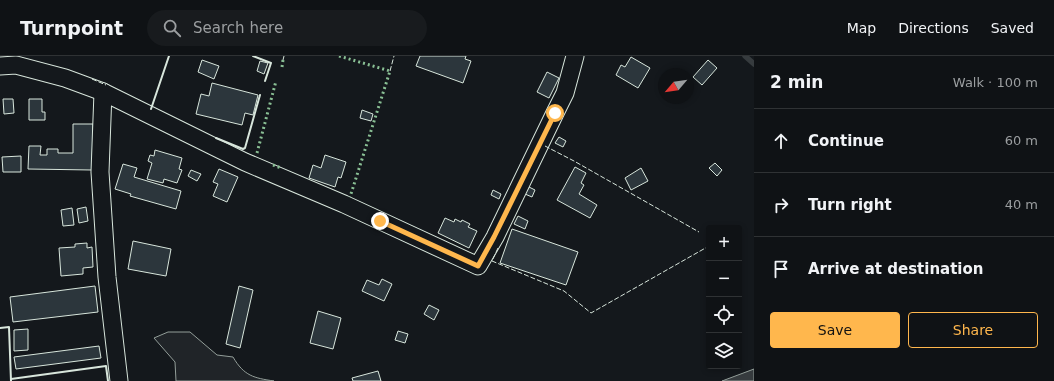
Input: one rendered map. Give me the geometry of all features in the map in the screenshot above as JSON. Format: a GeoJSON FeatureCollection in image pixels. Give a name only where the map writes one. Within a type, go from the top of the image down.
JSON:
{"type":"FeatureCollection","features":[{"type":"Feature","properties":{"kind":"street"},"geometry":{"type":"LineString","coordinates":[[0,66],[16,65],[65,78],[103,92],[245,162],[344,204],[478,266],[559,106],[565,93],[575,56]]}},
{"type":"Feature","properties":{"kind":"street"},"geometry":{"type":"LineString","coordinates":[[103,92],[100,172],[107,277],[119,381]]}},
{"type":"Feature","properties":{"kind":"shaded area"},"geometry":{"type":"Polygon","coordinates":[[[168,332],[190,332],[217,355],[233,357],[241,368],[250,375],[261,379],[274,381],[176,381],[175,362],[154,338],[168,332]]]}},
{"type":"Feature","properties":{"kind":"shaded area"},"geometry":{"type":"Polygon","coordinates":[[[754,369],[754,381],[722,381],[754,369]]]}},
{"type":"Feature","properties":{"kind":"building"},"geometry":{"type":"Polygon","coordinates":[[[420,56],[466,56],[465,59],[471,61],[463,83],[416,66],[420,56]]]}},
{"type":"Feature","properties":{"kind":"building"},"geometry":{"type":"Polygon","coordinates":[[[631,57],[650,68],[638,88],[616,75],[621,65],[625,67],[631,57]]]}},
{"type":"Feature","properties":{"kind":"building"},"geometry":{"type":"Polygon","coordinates":[[[202,60],[219,66],[214,79],[198,72],[202,60]]]}},
{"type":"Feature","properties":{"kind":"building"},"geometry":{"type":"Polygon","coordinates":[[[708,60],[717,68],[702,85],[694,78],[694,76],[708,60]]]}},
{"type":"Feature","properties":{"kind":"building"},"geometry":{"type":"Polygon","coordinates":[[[260,61],[268,63],[264,74],[257,71],[260,61]]]}},
{"type":"Feature","properties":{"kind":"building"},"geometry":{"type":"Polygon","coordinates":[[[547,72],[559,78],[549,98],[537,92],[547,72]]]}},
{"type":"Feature","properties":{"kind":"building"},"geometry":{"type":"Polygon","coordinates":[[[212,83],[258,95],[253,115],[245,113],[242,125],[196,114],[201,94],[209,96],[212,83]]]}},
{"type":"Feature","properties":{"kind":"building"},"geometry":{"type":"Polygon","coordinates":[[[3,99],[13,99],[14,113],[4,114],[3,99]]]}},
{"type":"Feature","properties":{"kind":"building"},"geometry":{"type":"Polygon","coordinates":[[[29,99],[42,99],[42,112],[45,112],[45,120],[29,120],[29,99]]]}},
{"type":"Feature","properties":{"kind":"building"},"geometry":{"type":"Polygon","coordinates":[[[362,110],[373,114],[371,121],[360,118],[362,110]]]}},
{"type":"Feature","properties":{"kind":"building"},"geometry":{"type":"Polygon","coordinates":[[[73,124],[93,124],[92,170],[28,169],[29,146],[41,146],[40,155],[47,155],[47,149],[58,149],[58,153],[73,153],[73,124]]]}},
{"type":"Feature","properties":{"kind":"building"},"geometry":{"type":"Polygon","coordinates":[[[559,137],[566,141],[563,147],[555,143],[559,137]]]}},
{"type":"Feature","properties":{"kind":"building"},"geometry":{"type":"Polygon","coordinates":[[[155,150],[182,158],[179,169],[182,170],[177,183],[164,179],[163,183],[147,179],[152,163],[148,161],[150,155],[154,156],[155,150]]]}},
{"type":"Feature","properties":{"kind":"building"},"geometry":{"type":"Polygon","coordinates":[[[325,155],[346,162],[341,178],[338,177],[335,187],[309,178],[313,165],[321,168],[325,155]]]}},
{"type":"Feature","properties":{"kind":"building"},"geometry":{"type":"Polygon","coordinates":[[[21,156],[21,172],[3,172],[2,157],[21,156]]]}},
{"type":"Feature","properties":{"kind":"building"},"geometry":{"type":"Polygon","coordinates":[[[715,163],[722,170],[717,176],[709,168],[715,163]]]}},
{"type":"Feature","properties":{"kind":"building"},"geometry":{"type":"Polygon","coordinates":[[[123,164],[137,168],[134,177],[181,191],[176,209],[130,196],[131,194],[115,189],[123,164]]]}},
{"type":"Feature","properties":{"kind":"building"},"geometry":{"type":"Polygon","coordinates":[[[575,167],[586,173],[581,183],[584,185],[579,194],[597,205],[590,218],[557,200],[575,167]]]}},
{"type":"Feature","properties":{"kind":"building"},"geometry":{"type":"Polygon","coordinates":[[[641,168],[648,181],[631,190],[625,178],[641,168]]]}},
{"type":"Feature","properties":{"kind":"building"},"geometry":{"type":"Polygon","coordinates":[[[219,169],[238,177],[227,202],[213,196],[218,184],[213,182],[219,169]]]}},
{"type":"Feature","properties":{"kind":"building"},"geometry":{"type":"Polygon","coordinates":[[[191,170],[201,174],[197,181],[188,176],[191,170]]]}},
{"type":"Feature","properties":{"kind":"building"},"geometry":{"type":"Polygon","coordinates":[[[529,187],[535,190],[532,197],[525,194],[529,187]]]}},
{"type":"Feature","properties":{"kind":"building"},"geometry":{"type":"Polygon","coordinates":[[[493,190],[501,194],[499,199],[491,195],[493,190]]]}},
{"type":"Feature","properties":{"kind":"building"},"geometry":{"type":"Polygon","coordinates":[[[86,207],[88,221],[79,223],[77,209],[86,207]]]}},
{"type":"Feature","properties":{"kind":"building"},"geometry":{"type":"Polygon","coordinates":[[[72,208],[74,225],[63,226],[61,210],[72,208]]]}},
{"type":"Feature","properties":{"kind":"building"},"geometry":{"type":"Polygon","coordinates":[[[518,216],[528,221],[525,229],[514,224],[518,216]]]}},
{"type":"Feature","properties":{"kind":"building"},"geometry":{"type":"Polygon","coordinates":[[[445,218],[454,222],[455,219],[461,222],[462,220],[470,224],[468,227],[477,231],[469,248],[438,233],[445,218]]]}},
{"type":"Feature","properties":{"kind":"building"},"geometry":{"type":"Polygon","coordinates":[[[512,229],[578,252],[566,285],[500,263],[512,229]]]}},
{"type":"Feature","properties":{"kind":"building"},"geometry":{"type":"Polygon","coordinates":[[[133,241],[171,249],[166,276],[128,269],[133,241]]]}},
{"type":"Feature","properties":{"kind":"building"},"geometry":{"type":"Polygon","coordinates":[[[87,243],[87,248],[92,247],[93,267],[83,268],[83,274],[61,276],[59,248],[75,247],[75,244],[87,243]]]}},
{"type":"Feature","properties":{"kind":"building"},"geometry":{"type":"Polygon","coordinates":[[[382,279],[392,284],[384,301],[362,291],[367,280],[379,285],[382,279]]]}},
{"type":"Feature","properties":{"kind":"building"},"geometry":{"type":"Polygon","coordinates":[[[95,286],[98,312],[13,322],[10,297],[95,286]]]}},
{"type":"Feature","properties":{"kind":"building"},"geometry":{"type":"Polygon","coordinates":[[[239,286],[253,290],[240,348],[226,344],[239,286]]]}},
{"type":"Feature","properties":{"kind":"building"},"geometry":{"type":"Polygon","coordinates":[[[429,305],[439,310],[434,320],[424,314],[429,305]]]}},
{"type":"Feature","properties":{"kind":"building"},"geometry":{"type":"Polygon","coordinates":[[[318,311],[341,318],[333,349],[310,343],[318,311]]]}},
{"type":"Feature","properties":{"kind":"building"},"geometry":{"type":"Polygon","coordinates":[[[28,329],[28,350],[14,351],[14,330],[28,329]]]}},
{"type":"Feature","properties":{"kind":"building"},"geometry":{"type":"Polygon","coordinates":[[[398,331],[408,334],[405,343],[395,340],[398,331]]]}},
{"type":"Feature","properties":{"kind":"building"},"geometry":{"type":"Polygon","coordinates":[[[99,346],[101,358],[16,369],[14,357],[99,346]]]}},
{"type":"Feature","properties":{"kind":"building"},"geometry":{"type":"Polygon","coordinates":[[[378,371],[381,381],[353,381],[352,378],[378,371]]]}},
{"type":"Feature","properties":{"kind":"waterway"},"geometry":{"type":"LineString","coordinates":[[745,56],[754,64]]}},
{"type":"Feature","properties":{"kind":"hedge"},"geometry":{"type":"LineString","coordinates":[[339,56],[390,71],[350,197]]}},
{"type":"Feature","properties":{"kind":"hedge"},"geometry":{"type":"LineString","coordinates":[[282,67],[283,60]]}},
{"type":"Feature","properties":{"kind":"hedge"},"geometry":{"type":"LineString","coordinates":[[257,153],[276,81]]}},
{"type":"Feature","properties":{"kind":"hedge"},"geometry":{"type":"LineString","coordinates":[[273,165],[281,168]]}},
{"type":"Feature","properties":{"kind":"fence"},"geometry":{"type":"LineString","coordinates":[[283,60],[284,56]]}},
{"type":"Feature","properties":{"kind":"fence"},"geometry":{"type":"LineString","coordinates":[[390,71],[394,56]]}},
{"type":"Feature","properties":{"kind":"fence"},"geometry":{"type":"LineString","coordinates":[[92,79],[106,85]]}},
{"type":"Feature","properties":{"kind":"fence"},"geometry":{"type":"LineString","coordinates":[[545,146],[699,232]]}},
{"type":"Feature","properties":{"kind":"fence"},"geometry":{"type":"LineString","coordinates":[[498,248],[492,261],[564,291],[591,313],[706,248]]}},
{"type":"Feature","properties":{"kind":"wall"},"geometry":{"type":"LineString","coordinates":[[151,109],[169,56]]}},
{"type":"Feature","properties":{"kind":"wall"},"geometry":{"type":"LineString","coordinates":[[253,56],[271,63],[265,81]]}},
{"type":"Feature","properties":{"kind":"wall"},"geometry":{"type":"LineString","coordinates":[[216,138],[243,149],[245,148],[260,95]]}},
{"type":"Feature","properties":{"kind":"wall"},"geometry":{"type":"LineString","coordinates":[[0,328],[9,327],[11,381]]}},
{"type":"Feature","properties":{"kind":"wall"},"geometry":{"type":"LineString","coordinates":[[11,379],[106,366],[108,381]]}},
{"type":"Feature","properties":{"kind":"route"},"geometry":{"type":"LineString","coordinates":[[380,221],[478,266],[494,237],[555,113]]}}]}
